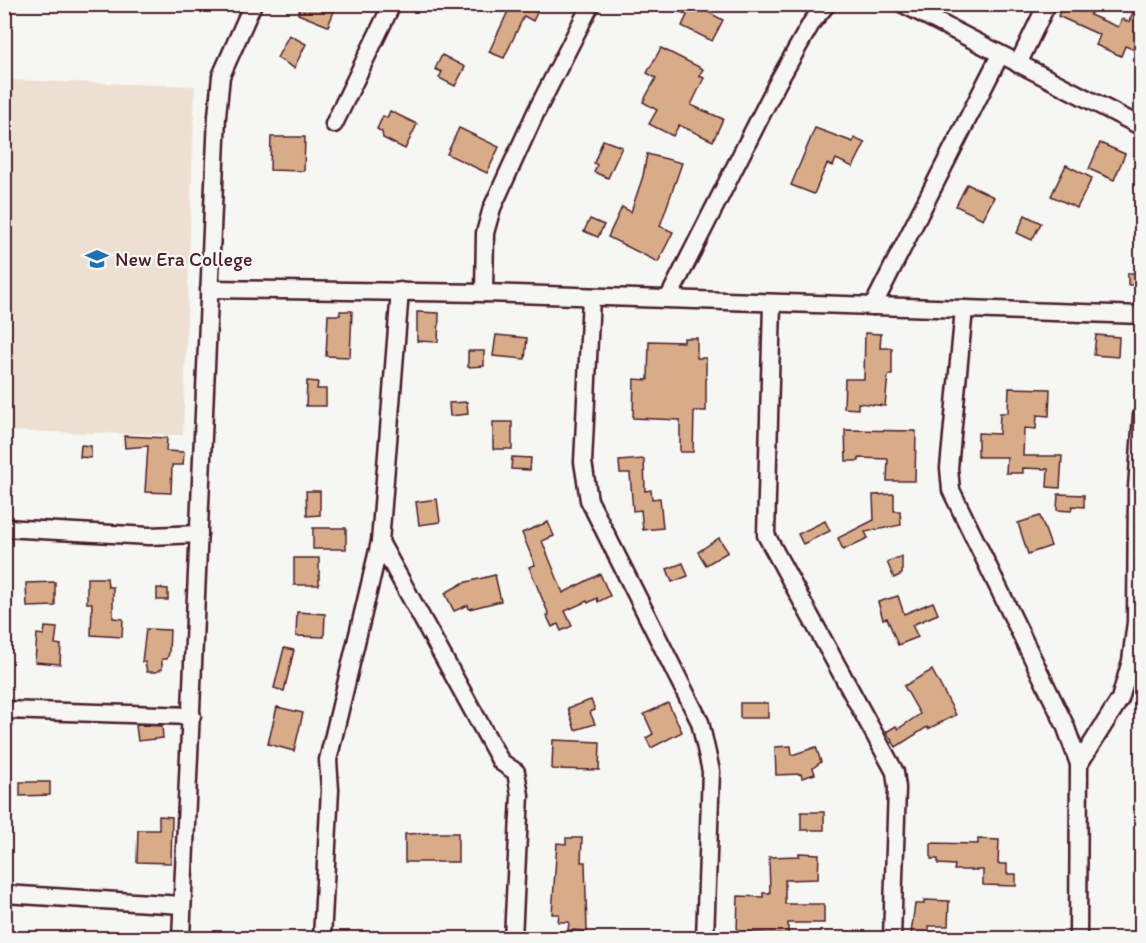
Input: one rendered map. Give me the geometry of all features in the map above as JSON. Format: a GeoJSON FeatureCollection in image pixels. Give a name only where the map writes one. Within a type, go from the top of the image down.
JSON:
{"type":"FeatureCollection","features":[{"type":"Feature","properties":{"kind":"street"},"geometry":{"type":"LineString","coordinates":[[181,939],[209,289],[221,76],[253,4]]}},
{"type":"Feature","properties":{"kind":"street"},"geometry":{"type":"LineString","coordinates":[[334,124],[392,4]]}},
{"type":"Feature","properties":{"kind":"street"},"geometry":{"type":"LineString","coordinates":[[484,292],[485,233],[492,208],[536,112],[591,4]]}},
{"type":"Feature","properties":{"kind":"street"},"geometry":{"type":"LineString","coordinates":[[668,299],[778,82],[812,22],[827,4]]}},
{"type":"Feature","properties":{"kind":"street"},"geometry":{"type":"LineString","coordinates":[[903,4],[1142,127]]}},
{"type":"Feature","properties":{"kind":"street"},"geometry":{"type":"LineString","coordinates":[[1017,64],[1047,4]]}},
{"type":"Feature","properties":{"kind":"street"},"geometry":{"type":"LineString","coordinates":[[873,306],[1000,55]]}},
{"type":"Feature","properties":{"kind":"street"},"geometry":{"type":"LineString","coordinates":[[209,289],[484,292],[1142,315]]}},
{"type":"Feature","properties":{"kind":"street"},"geometry":{"type":"LineString","coordinates":[[322,939],[330,790],[328,760],[380,542],[399,291]]}},
{"type":"Feature","properties":{"kind":"street"},"geometry":{"type":"LineString","coordinates":[[591,297],[585,484],[589,500],[700,722],[706,742],[711,771],[705,939]]}},
{"type":"Feature","properties":{"kind":"street"},"geometry":{"type":"LineString","coordinates":[[772,303],[766,535],[896,772],[892,939]]}},
{"type":"Feature","properties":{"kind":"street"},"geometry":{"type":"LineString","coordinates":[[964,309],[949,468],[951,490],[1065,725],[1079,764],[1078,939]]}},
{"type":"Feature","properties":{"kind":"street"},"geometry":{"type":"LineString","coordinates":[[1079,764],[1120,699],[1131,661],[1136,622],[1137,488],[1142,415]]}},
{"type":"Feature","properties":{"kind":"street"},"geometry":{"type":"LineString","coordinates":[[4,528],[149,536],[199,534]]}},
{"type":"Feature","properties":{"kind":"street"},"geometry":{"type":"LineString","coordinates":[[380,542],[501,762],[516,772],[520,795],[513,939]]}},
{"type":"Feature","properties":{"kind":"street"},"geometry":{"type":"LineString","coordinates":[[4,710],[192,716]]}},
{"type":"Feature","properties":{"kind":"street"},"geometry":{"type":"LineString","coordinates":[[4,894],[182,905]]}},
{"type":"Feature","properties":{"kind":"shaded area","name":"New Era College"},"geometry":{"type":"Polygon","coordinates":[[[5,80],[195,86],[183,435],[5,431],[5,80]]]}},
{"type":"Feature","properties":{"kind":"building"},"geometry":{"type":"Polygon","coordinates":[[[302,4],[337,4],[328,26],[298,14],[302,4]]]}},
{"type":"Feature","properties":{"kind":"building"},"geometry":{"type":"Polygon","coordinates":[[[499,4],[541,4],[533,21],[524,16],[504,58],[489,52],[509,9],[499,4]]]}},
{"type":"Feature","properties":{"kind":"building"},"geometry":{"type":"Polygon","coordinates":[[[666,4],[707,4],[704,10],[723,20],[712,41],[682,26],[687,15],[666,4]]]}},
{"type":"Feature","properties":{"kind":"building"},"geometry":{"type":"Polygon","coordinates":[[[1063,4],[1095,4],[1090,15],[1118,27],[1122,19],[1129,22],[1136,4],[1142,4],[1142,53],[1125,46],[1121,56],[1096,45],[1100,35],[1058,16],[1063,4]]]}},
{"type":"Feature","properties":{"kind":"building"},"geometry":{"type":"Polygon","coordinates":[[[289,35],[306,44],[294,68],[277,58],[289,35]]]}},
{"type":"Feature","properties":{"kind":"building"},"geometry":{"type":"Polygon","coordinates":[[[661,48],[703,69],[699,76],[704,78],[691,105],[723,119],[713,141],[679,125],[673,136],[649,124],[657,110],[643,102],[656,78],[647,73],[661,48]]]}},
{"type":"Feature","properties":{"kind":"building"},"geometry":{"type":"Polygon","coordinates":[[[442,55],[465,67],[455,86],[439,78],[442,72],[435,69],[442,55]]]}},
{"type":"Feature","properties":{"kind":"building"},"geometry":{"type":"Polygon","coordinates":[[[390,111],[417,124],[405,149],[383,138],[382,132],[377,129],[383,116],[387,118],[390,111]]]}},
{"type":"Feature","properties":{"kind":"building"},"geometry":{"type":"Polygon","coordinates":[[[459,128],[499,147],[487,173],[447,154],[459,128]]]}},
{"type":"Feature","properties":{"kind":"building"},"geometry":{"type":"Polygon","coordinates":[[[815,128],[853,142],[854,138],[865,143],[853,167],[836,159],[833,166],[827,164],[814,194],[791,185],[815,128]]]}},
{"type":"Feature","properties":{"kind":"building"},"geometry":{"type":"Polygon","coordinates":[[[271,137],[305,137],[304,171],[270,170],[271,137]]]}},
{"type":"Feature","properties":{"kind":"building"},"geometry":{"type":"Polygon","coordinates":[[[603,140],[622,147],[608,178],[594,172],[597,165],[594,163],[603,140]]]}},
{"type":"Feature","properties":{"kind":"building"},"geometry":{"type":"Polygon","coordinates":[[[1100,143],[1125,154],[1114,180],[1089,169],[1100,143]]]}},
{"type":"Feature","properties":{"kind":"building"},"geometry":{"type":"Polygon","coordinates":[[[647,154],[682,163],[660,226],[673,232],[658,262],[608,237],[622,207],[631,212],[643,176],[647,154]]]}},
{"type":"Feature","properties":{"kind":"building"},"geometry":{"type":"Polygon","coordinates":[[[1066,165],[1092,178],[1077,208],[1051,196],[1066,165]]]}},
{"type":"Feature","properties":{"kind":"building"},"geometry":{"type":"Polygon","coordinates":[[[967,184],[994,197],[983,219],[956,206],[967,184]]]}},
{"type":"Feature","properties":{"kind":"building"},"geometry":{"type":"Polygon","coordinates":[[[1025,215],[1041,223],[1032,240],[1017,233],[1025,215]]]}},
{"type":"Feature","properties":{"kind":"building"},"geometry":{"type":"Polygon","coordinates":[[[590,219],[604,225],[598,237],[584,231],[590,219]]]}},
{"type":"Feature","properties":{"kind":"building"},"geometry":{"type":"Polygon","coordinates":[[[1128,273],[1142,273],[1142,285],[1128,285],[1128,273]]]}},
{"type":"Feature","properties":{"kind":"building"},"geometry":{"type":"Polygon","coordinates":[[[340,311],[352,311],[350,357],[326,356],[328,315],[340,315],[340,311]]]}},
{"type":"Feature","properties":{"kind":"building"},"geometry":{"type":"Polygon","coordinates":[[[417,312],[439,313],[438,342],[417,341],[417,312]]]}},
{"type":"Feature","properties":{"kind":"building"},"geometry":{"type":"Polygon","coordinates":[[[865,333],[881,334],[880,348],[892,348],[892,375],[888,375],[885,406],[858,403],[858,409],[844,408],[845,379],[864,379],[865,333]]]}},
{"type":"Feature","properties":{"kind":"building"},"geometry":{"type":"Polygon","coordinates":[[[496,335],[527,338],[525,359],[493,356],[496,335]]]}},
{"type":"Feature","properties":{"kind":"building"},"geometry":{"type":"Polygon","coordinates":[[[1096,335],[1119,337],[1118,357],[1094,355],[1096,335]]]}},
{"type":"Feature","properties":{"kind":"building"},"geometry":{"type":"Polygon","coordinates":[[[684,338],[697,338],[697,358],[706,358],[706,411],[694,411],[693,452],[680,452],[680,420],[633,418],[634,379],[648,380],[649,341],[684,342],[684,338]]]}},
{"type":"Feature","properties":{"kind":"building"},"geometry":{"type":"Polygon","coordinates":[[[468,351],[484,351],[484,366],[468,367],[468,351]]]}},
{"type":"Feature","properties":{"kind":"building"},"geometry":{"type":"Polygon","coordinates":[[[307,381],[318,382],[317,389],[326,389],[326,406],[306,406],[307,381]]]}},
{"type":"Feature","properties":{"kind":"building"},"geometry":{"type":"Polygon","coordinates":[[[1009,388],[1050,389],[1049,416],[1037,415],[1036,429],[1024,428],[1023,456],[1062,456],[1060,488],[1047,487],[1048,469],[1023,468],[1023,473],[1006,473],[1007,457],[978,457],[978,433],[999,434],[1000,413],[1008,413],[1009,388]]]}},
{"type":"Feature","properties":{"kind":"building"},"geometry":{"type":"Polygon","coordinates":[[[467,402],[468,414],[450,416],[449,403],[467,402]]]}},
{"type":"Feature","properties":{"kind":"building"},"geometry":{"type":"Polygon","coordinates":[[[493,422],[512,422],[512,449],[493,449],[493,422]]]}},
{"type":"Feature","properties":{"kind":"building"},"geometry":{"type":"Polygon","coordinates":[[[845,430],[916,431],[915,481],[887,481],[888,459],[859,458],[859,461],[846,461],[845,430]]]}},
{"type":"Feature","properties":{"kind":"building"},"geometry":{"type":"Polygon","coordinates":[[[124,436],[167,438],[166,451],[184,452],[183,465],[172,465],[171,493],[145,492],[148,446],[125,448],[124,436]]]}},
{"type":"Feature","properties":{"kind":"building"},"geometry":{"type":"Polygon","coordinates":[[[81,445],[91,446],[91,458],[80,457],[81,445]]]}},
{"type":"Feature","properties":{"kind":"building"},"geometry":{"type":"Polygon","coordinates":[[[512,457],[531,458],[530,470],[511,469],[512,457]]]}},
{"type":"Feature","properties":{"kind":"building"},"geometry":{"type":"Polygon","coordinates":[[[644,459],[645,491],[651,490],[652,499],[660,498],[663,528],[643,530],[641,510],[633,511],[630,473],[620,473],[619,461],[644,459]]]}},
{"type":"Feature","properties":{"kind":"building"},"geometry":{"type":"Polygon","coordinates":[[[306,491],[320,491],[320,515],[307,516],[306,491]]]}},
{"type":"Feature","properties":{"kind":"building"},"geometry":{"type":"Polygon","coordinates":[[[894,494],[894,511],[900,511],[901,525],[865,532],[868,538],[843,550],[838,538],[874,520],[873,495],[894,494]]]}},
{"type":"Feature","properties":{"kind":"building"},"geometry":{"type":"Polygon","coordinates":[[[1058,494],[1084,495],[1084,507],[1072,506],[1071,511],[1057,510],[1058,494]]]}},
{"type":"Feature","properties":{"kind":"building"},"geometry":{"type":"Polygon","coordinates":[[[437,499],[440,522],[419,525],[416,502],[437,499]]]}},
{"type":"Feature","properties":{"kind":"building"},"geometry":{"type":"Polygon","coordinates":[[[1040,516],[1051,546],[1028,554],[1018,523],[1040,516]]]}},
{"type":"Feature","properties":{"kind":"building"},"geometry":{"type":"Polygon","coordinates":[[[825,521],[830,531],[803,544],[798,534],[825,521]]]}},
{"type":"Feature","properties":{"kind":"building"},"geometry":{"type":"Polygon","coordinates":[[[548,522],[554,536],[542,541],[563,593],[600,574],[610,596],[598,602],[597,598],[588,603],[587,601],[565,611],[572,626],[561,631],[558,624],[552,627],[547,616],[549,615],[529,567],[535,565],[522,533],[548,522]]]}},
{"type":"Feature","properties":{"kind":"building"},"geometry":{"type":"Polygon","coordinates":[[[313,528],[346,528],[346,549],[313,549],[313,528]]]}},
{"type":"Feature","properties":{"kind":"building"},"geometry":{"type":"Polygon","coordinates":[[[719,538],[728,552],[706,565],[698,552],[719,538]]]}},
{"type":"Feature","properties":{"kind":"building"},"geometry":{"type":"Polygon","coordinates":[[[902,556],[902,574],[894,578],[887,562],[902,556]]]}},
{"type":"Feature","properties":{"kind":"building"},"geometry":{"type":"Polygon","coordinates":[[[294,558],[319,558],[319,585],[294,585],[294,558]]]}},
{"type":"Feature","properties":{"kind":"building"},"geometry":{"type":"Polygon","coordinates":[[[683,563],[688,576],[672,582],[667,569],[683,563]]]}},
{"type":"Feature","properties":{"kind":"building"},"geometry":{"type":"Polygon","coordinates":[[[495,575],[501,601],[469,609],[468,605],[454,611],[445,593],[463,583],[495,575]]]}},
{"type":"Feature","properties":{"kind":"building"},"geometry":{"type":"Polygon","coordinates":[[[87,578],[107,578],[108,587],[113,587],[113,618],[123,619],[122,637],[91,635],[92,603],[87,603],[87,578]]]}},
{"type":"Feature","properties":{"kind":"building"},"geometry":{"type":"Polygon","coordinates":[[[55,582],[55,606],[27,607],[26,583],[55,582]]]}},
{"type":"Feature","properties":{"kind":"building"},"geometry":{"type":"Polygon","coordinates":[[[157,588],[168,589],[168,600],[157,600],[157,588]]]}},
{"type":"Feature","properties":{"kind":"building"},"geometry":{"type":"Polygon","coordinates":[[[898,596],[904,614],[933,602],[938,614],[912,625],[918,637],[898,645],[887,618],[883,619],[878,602],[898,596]]]}},
{"type":"Feature","properties":{"kind":"building"},"geometry":{"type":"Polygon","coordinates":[[[297,612],[325,614],[324,637],[296,636],[297,612]]]}},
{"type":"Feature","properties":{"kind":"building"},"geometry":{"type":"Polygon","coordinates":[[[45,627],[57,628],[55,644],[61,645],[60,664],[35,662],[37,634],[44,635],[45,627]]]}},
{"type":"Feature","properties":{"kind":"building"},"geometry":{"type":"Polygon","coordinates":[[[146,629],[170,630],[167,659],[162,659],[162,669],[156,672],[147,672],[145,662],[142,662],[146,629]]]}},
{"type":"Feature","properties":{"kind":"building"},"geometry":{"type":"Polygon","coordinates":[[[284,648],[294,650],[284,691],[274,688],[284,648]]]}},
{"type":"Feature","properties":{"kind":"building"},"geometry":{"type":"Polygon","coordinates":[[[932,670],[956,715],[928,729],[927,727],[896,747],[886,732],[896,726],[898,729],[920,714],[904,686],[932,670]]]}},
{"type":"Feature","properties":{"kind":"building"},"geometry":{"type":"Polygon","coordinates":[[[591,700],[595,710],[590,712],[595,724],[575,730],[568,708],[591,700]]]}},
{"type":"Feature","properties":{"kind":"building"},"geometry":{"type":"Polygon","coordinates":[[[668,703],[682,732],[651,748],[646,738],[653,734],[644,714],[668,703]]]}},
{"type":"Feature","properties":{"kind":"building"},"geometry":{"type":"Polygon","coordinates":[[[740,703],[768,703],[768,718],[740,718],[740,703]]]}},
{"type":"Feature","properties":{"kind":"building"},"geometry":{"type":"Polygon","coordinates":[[[277,707],[303,713],[294,751],[268,744],[277,707]]]}},
{"type":"Feature","properties":{"kind":"building"},"geometry":{"type":"Polygon","coordinates":[[[136,725],[162,726],[163,738],[138,741],[136,725]]]}},
{"type":"Feature","properties":{"kind":"building"},"geometry":{"type":"Polygon","coordinates":[[[553,740],[600,742],[599,770],[552,769],[553,740]]]}},
{"type":"Feature","properties":{"kind":"building"},"geometry":{"type":"Polygon","coordinates":[[[791,746],[792,755],[816,747],[821,762],[813,768],[815,774],[802,778],[801,774],[776,775],[775,747],[791,746]]]}},
{"type":"Feature","properties":{"kind":"building"},"geometry":{"type":"Polygon","coordinates":[[[20,782],[50,782],[50,795],[20,796],[20,782]]]}},
{"type":"Feature","properties":{"kind":"building"},"geometry":{"type":"Polygon","coordinates":[[[801,812],[824,812],[824,830],[801,830],[801,812]]]}},
{"type":"Feature","properties":{"kind":"building"},"geometry":{"type":"Polygon","coordinates":[[[159,816],[172,817],[171,863],[137,862],[138,830],[159,830],[159,816]]]}},
{"type":"Feature","properties":{"kind":"building"},"geometry":{"type":"Polygon","coordinates":[[[458,833],[458,862],[405,862],[405,834],[458,833]]]}},
{"type":"Feature","properties":{"kind":"building"},"geometry":{"type":"Polygon","coordinates":[[[566,838],[582,838],[581,862],[585,862],[587,931],[568,930],[569,922],[558,922],[559,914],[552,914],[557,843],[566,844],[566,838]]]}},
{"type":"Feature","properties":{"kind":"building"},"geometry":{"type":"Polygon","coordinates":[[[978,839],[999,840],[998,864],[1007,864],[1007,874],[1016,874],[1016,886],[983,885],[983,870],[954,870],[955,865],[938,864],[938,859],[931,859],[931,843],[978,844],[978,839]]]}},
{"type":"Feature","properties":{"kind":"building"},"geometry":{"type":"Polygon","coordinates":[[[799,853],[819,854],[818,879],[785,880],[785,904],[824,904],[824,923],[788,923],[788,935],[737,932],[738,896],[763,897],[763,893],[770,893],[769,857],[799,856],[799,853]]]}},
{"type":"Feature","properties":{"kind":"building"},"geometry":{"type":"Polygon","coordinates":[[[924,900],[949,901],[948,926],[929,926],[929,935],[911,934],[915,904],[924,904],[924,900]]]}},
{"type":"Feature","properties":{"kind":"place","name":"New Era College"},"geometry":{"type":"Point","coordinates":[97,259]}}]}
